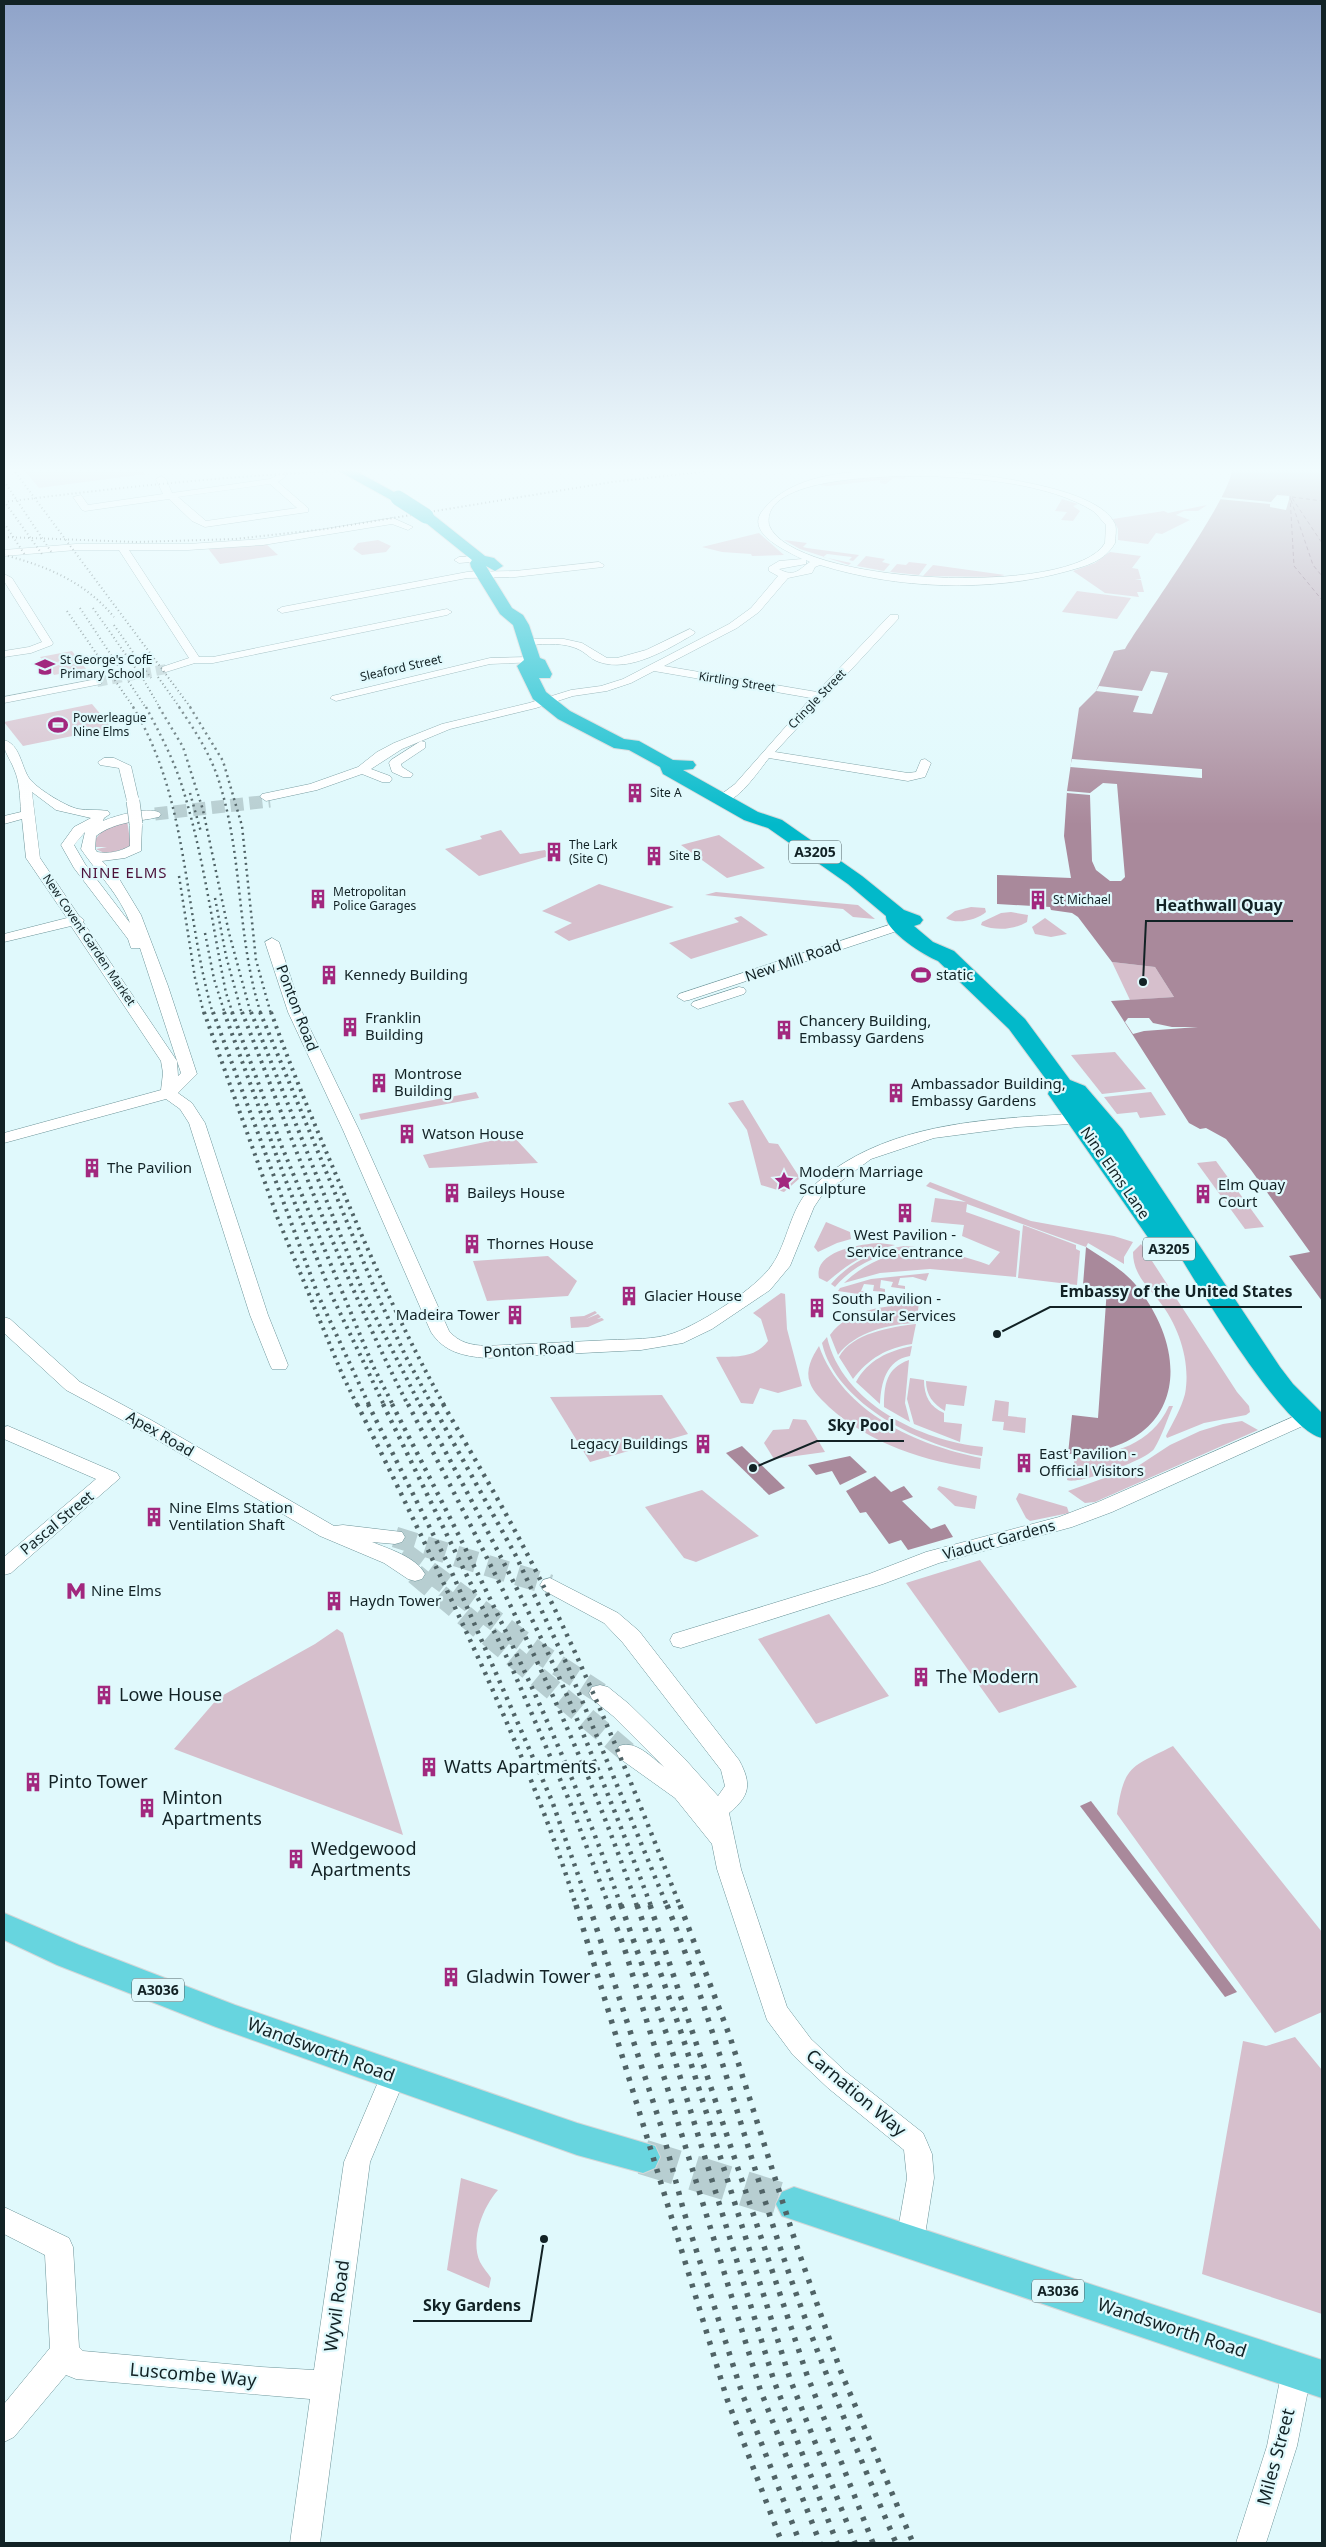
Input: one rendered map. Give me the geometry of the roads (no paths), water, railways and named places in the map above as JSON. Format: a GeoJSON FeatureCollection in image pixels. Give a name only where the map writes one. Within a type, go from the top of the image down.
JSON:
{"type":"FeatureCollection","features":[{"type":"Feature","properties":{"kind":"highway","name":"A3205"},"geometry":{"type":"LineString","coordinates":[[493,588],[506,611],[513,613],[535,642],[533,660],[525,666],[534,688],[620,744],[633,745],[670,765],[692,767],[698,771],[698,774],[727,791]]}},
{"type":"Feature","properties":{"kind":"highway","name":"A3205"},"geometry":{"type":"LineString","coordinates":[[508,588],[516,610],[513,613]]}},
{"type":"Feature","properties":{"kind":"highway","name":"Nine Elms Lane"},"geometry":{"type":"LineString","coordinates":[[727,791],[751,816],[775,824],[855,880],[936,953],[946,956],[1017,1024],[1079,1106],[1118,1139],[1223,1304],[1270,1373],[1308,1423],[1322,1447]]}},
{"type":"Feature","properties":{"kind":"main road","name":"Wandsworth Road"},"geometry":{"type":"LineString","coordinates":[[4,1926],[137,1982],[393,2076],[577,2139],[643,2157]]}},
{"type":"Feature","properties":{"kind":"main road","name":"Wandsworth Road"},"geometry":{"type":"LineString","coordinates":[[794,2204],[1310,2374]]}},
{"type":"Feature","properties":{"kind":"street"},"geometry":{"type":"LineString","coordinates":[[4,654],[31,650],[48,643],[13,588]]}},
{"type":"Feature","properties":{"kind":"street"},"geometry":{"type":"LineString","coordinates":[[150,588],[178,630],[194,660]]}},
{"type":"Feature","properties":{"kind":"street"},"geometry":{"type":"LineString","coordinates":[[282,610],[382,588]]}},
{"type":"Feature","properties":{"kind":"street"},"geometry":{"type":"LineString","coordinates":[[371,770],[370,762],[398,746],[446,726],[597,694],[603,689],[627,681],[733,626],[754,610],[774,588]]}},
{"type":"Feature","properties":{"kind":"street"},"geometry":{"type":"LineString","coordinates":[[166,669],[187,664],[194,660],[213,660],[447,612]]}},
{"type":"Feature","properties":{"kind":"street","name":"Cringle Street"},"geometry":{"type":"LineString","coordinates":[[727,791],[766,754],[894,617]]}},
{"type":"Feature","properties":{"kind":"street"},"geometry":{"type":"LineString","coordinates":[[535,642],[575,644],[601,659],[618,662],[632,659],[690,632]]}},
{"type":"Feature","properties":{"kind":"street","name":"Sleaford Street"},"geometry":{"type":"LineString","coordinates":[[336,698],[490,661],[533,660]]}},
{"type":"Feature","properties":{"kind":"street","name":"Kirtling Street"},"geometry":{"type":"LineString","coordinates":[[653,668],[820,696]]}},
{"type":"Feature","properties":{"kind":"street"},"geometry":{"type":"LineString","coordinates":[[4,700],[97,682]]}},
{"type":"Feature","properties":{"kind":"street"},"geometry":{"type":"LineString","coordinates":[[268,799],[336,786],[371,770],[398,754],[426,742],[558,702]]}},
{"type":"Feature","properties":{"kind":"street"},"geometry":{"type":"LineString","coordinates":[[371,770],[397,776],[396,763],[426,742]]}},
{"type":"Feature","properties":{"kind":"street","name":"New Covent Garden Market"},"geometry":{"type":"LineString","coordinates":[[5,746],[26,782],[53,805],[63,809],[95,814],[154,812],[116,819],[102,825],[90,834],[88,842],[92,855]]}},
{"type":"Feature","properties":{"kind":"street"},"geometry":{"type":"LineString","coordinates":[[766,754],[908,776],[921,774],[925,764]]}},
{"type":"Feature","properties":{"kind":"street"},"geometry":{"type":"LineString","coordinates":[[92,855],[99,857],[119,855],[136,848],[136,824],[133,801],[125,766],[114,762],[104,762]]}},
{"type":"Feature","properties":{"kind":"street","name":"New Covent Garden Market"},"geometry":{"type":"LineString","coordinates":[[26,782],[29,843],[33,858],[169,1061],[171,1073],[169,1093]]}},
{"type":"Feature","properties":{"kind":"street"},"geometry":{"type":"LineString","coordinates":[[4,820],[28,814]]}},
{"type":"Feature","properties":{"kind":"street"},"geometry":{"type":"LineString","coordinates":[[121,814],[104,817],[86,824],[67,845],[79,866],[135,939],[139,959],[151,981],[161,986]]}},
{"type":"Feature","properties":{"kind":"street"},"geometry":{"type":"LineString","coordinates":[[4,1138],[169,1093],[190,1074],[161,986],[134,915],[113,880],[92,855]]}},
{"type":"Feature","properties":{"kind":"street"},"geometry":{"type":"LineString","coordinates":[[4,938],[76,920]]}},
{"type":"Feature","properties":{"kind":"street","name":"New Mill Road"},"geometry":{"type":"LineString","coordinates":[[684,997],[903,924]]}},
{"type":"Feature","properties":{"kind":"street","name":"New Mill Road"},"geometry":{"type":"LineString","coordinates":[[698,1005],[903,924]]}},
{"type":"Feature","properties":{"kind":"street","name":"Ponton Road"},"geometry":{"type":"LineString","coordinates":[[272,942],[295,1012],[351,1130],[440,1332],[444,1339],[453,1346],[465,1350],[486,1352],[641,1344],[676,1339],[706,1325],[764,1286],[784,1259],[806,1207],[829,1181],[852,1164],[880,1148],[932,1133],[1044,1120],[1079,1106]]}},
{"type":"Feature","properties":{"kind":"street"},"geometry":{"type":"LineString","coordinates":[[169,1093],[186,1106],[197,1122],[259,1315],[279,1365]]}},
{"type":"Feature","properties":{"kind":"street","name":"Apex Road"},"geometry":{"type":"LineString","coordinates":[[4,1323],[73,1386],[144,1424],[328,1531]]}},
{"type":"Feature","properties":{"kind":"street","name":"Viaduct Gardens"},"geometry":{"type":"LineString","coordinates":[[681,1640],[876,1579],[933,1557],[1065,1522],[1308,1423]]}},
{"type":"Feature","properties":{"kind":"street","name":"Pascal Street"},"geometry":{"type":"LineString","coordinates":[[4,1433],[8,1432],[110,1478],[4,1568]]}},
{"type":"Feature","properties":{"kind":"street"},"geometry":{"type":"LineString","coordinates":[[328,1531],[399,1544]]}},
{"type":"Feature","properties":{"kind":"street"},"geometry":{"type":"LineString","coordinates":[[328,1531],[391,1558],[415,1574]]}},
{"type":"Feature","properties":{"kind":"street"},"geometry":{"type":"LineString","coordinates":[[550,1585],[611,1618],[631,1637],[726,1758],[739,1783],[735,1793],[717,1810],[676,1764],[621,1710],[600,1693]]}},
{"type":"Feature","properties":{"kind":"street"},"geometry":{"type":"LineString","coordinates":[[627,1752],[683,1792],[722,1839]]}},
{"type":"Feature","properties":{"kind":"street","name":"Carnation Way"},"geometry":{"type":"LineString","coordinates":[[717,1810],[722,1839],[741,1908],[776,2012],[802,2047],[837,2080],[914,2142],[920,2155],[921,2175],[910,2241]]}},
{"type":"Feature","properties":{"kind":"street","name":"Wyvil Road"},"geometry":{"type":"LineString","coordinates":[[305,2543],[357,2162],[393,2076]]}},
{"type":"Feature","properties":{"kind":"street"},"geometry":{"type":"LineString","coordinates":[[4,2220],[59,2247],[65,2354],[4,2427]]}},
{"type":"Feature","properties":{"kind":"street","name":"Luscombe Way"},"geometry":{"type":"LineString","coordinates":[[65,2354],[76,2365],[261,2382],[326,2385]]}},
{"type":"Feature","properties":{"kind":"street","name":"Miles Street"},"geometry":{"type":"LineString","coordinates":[[1251,2543],[1282,2446],[1310,2374]]}},
{"type":"Feature","properties":{"kind":"tunnel"},"geometry":{"type":"LineString","coordinates":[[97,682],[166,669]]}},
{"type":"Feature","properties":{"kind":"tunnel"},"geometry":{"type":"LineString","coordinates":[[155,814],[270,801]]}},
{"type":"Feature","properties":{"kind":"tunnel"},"geometry":{"type":"LineString","coordinates":[[395,1537],[550,1585]]}},
{"type":"Feature","properties":{"kind":"tunnel"},"geometry":{"type":"LineString","coordinates":[[403,1552],[536,1651],[600,1693]]}},
{"type":"Feature","properties":{"kind":"tunnel"},"geometry":{"type":"LineString","coordinates":[[415,1574],[627,1752]]}},
{"type":"Feature","properties":{"kind":"tunnel"},"geometry":{"type":"LineString","coordinates":[[643,2157],[794,2204]]}},
{"type":"Feature","properties":{"kind":"railway"},"geometry":{"type":"LineString","coordinates":[[82,588],[114,617]]}},
{"type":"Feature","properties":{"kind":"railway"},"geometry":{"type":"LineString","coordinates":[[102,588],[191,708]]}},
{"type":"Feature","properties":{"kind":"railway"},"geometry":{"type":"LineString","coordinates":[[80,608],[146,708]]}},
{"type":"Feature","properties":{"kind":"railway"},"geometry":{"type":"LineString","coordinates":[[93,608],[143,679],[160,708]]}},
{"type":"Feature","properties":{"kind":"railway"},"geometry":{"type":"LineString","coordinates":[[67,611],[134,708]]}},
{"type":"Feature","properties":{"kind":"railway"},"geometry":{"type":"LineString","coordinates":[[114,625],[151,678]]}},
{"type":"Feature","properties":{"kind":"railway"},"geometry":{"type":"LineString","coordinates":[[158,677],[180,708]]}},
{"type":"Feature","properties":{"kind":"railway"},"geometry":{"type":"LineString","coordinates":[[133,707],[152,743],[165,780],[175,818],[203,975],[213,1014]]}},
{"type":"Feature","properties":{"kind":"railway"},"geometry":{"type":"LineString","coordinates":[[146,707],[174,763],[189,809],[201,861],[226,993],[233,1014]]}},
{"type":"Feature","properties":{"kind":"railway"},"geometry":{"type":"LineString","coordinates":[[159,707],[183,747],[203,810],[229,933],[251,1014]]}},
{"type":"Feature","properties":{"kind":"railway"},"geometry":{"type":"LineString","coordinates":[[179,707],[209,756],[221,788],[233,844],[248,958],[261,1014]]}},
{"type":"Feature","properties":{"kind":"railway"},"geometry":{"type":"LineString","coordinates":[[190,707],[223,761],[242,826],[256,960],[271,1014]]}},
{"type":"Feature","properties":{"kind":"railway"},"geometry":{"type":"LineString","coordinates":[[190,793],[201,832]]}},
{"type":"Feature","properties":{"kind":"railway"},"geometry":{"type":"LineString","coordinates":[[179,876],[195,978],[204,1014]]}},
{"type":"Feature","properties":{"kind":"railway"},"geometry":{"type":"LineString","coordinates":[[215,898],[226,956],[242,1014]]}},
{"type":"Feature","properties":{"kind":"railway"},"geometry":{"type":"LineString","coordinates":[[205,933],[214,979],[225,1014]]}},
{"type":"Feature","properties":{"kind":"railway"},"geometry":{"type":"LineString","coordinates":[[204,1012],[278,1219],[342,1374],[357,1405]]}},
{"type":"Feature","properties":{"kind":"railway"},"geometry":{"type":"LineString","coordinates":[[213,1012],[318,1295],[369,1405]]}},
{"type":"Feature","properties":{"kind":"railway"},"geometry":{"type":"LineString","coordinates":[[224,1012],[284,1176],[332,1296],[384,1405]]}},
{"type":"Feature","properties":{"kind":"railway"},"geometry":{"type":"LineString","coordinates":[[232,1012],[282,1147],[373,1366],[393,1405]]}},
{"type":"Feature","properties":{"kind":"railway"},"geometry":{"type":"LineString","coordinates":[[242,1012],[341,1260],[384,1357],[408,1405]]}},
{"type":"Feature","properties":{"kind":"railway"},"geometry":{"type":"LineString","coordinates":[[251,1012],[364,1294],[420,1405]]}},
{"type":"Feature","properties":{"kind":"railway"},"geometry":{"type":"LineString","coordinates":[[260,1012],[376,1292],[406,1357],[432,1405]]}},
{"type":"Feature","properties":{"kind":"railway"},"geometry":{"type":"LineString","coordinates":[[271,1012],[306,1104],[368,1249],[404,1328],[444,1405]]}},
{"type":"Feature","properties":{"kind":"railway"},"geometry":{"type":"LineString","coordinates":[[357,1404],[487,1677],[546,1819],[576,1906]]}},
{"type":"Feature","properties":{"kind":"railway"},"geometry":{"type":"LineString","coordinates":[[368,1404],[449,1566],[552,1801],[589,1906]]}},
{"type":"Feature","properties":{"kind":"railway"},"geometry":{"type":"LineString","coordinates":[[383,1404],[512,1668],[569,1800],[609,1906]]}},
{"type":"Feature","properties":{"kind":"railway"},"geometry":{"type":"LineString","coordinates":[[392,1404],[455,1527],[544,1714],[597,1841],[621,1906]]}},
{"type":"Feature","properties":{"kind":"railway"},"geometry":{"type":"LineString","coordinates":[[408,1404],[502,1588],[561,1713],[588,1777],[637,1906]]}},
{"type":"Feature","properties":{"kind":"railway"},"geometry":{"type":"LineString","coordinates":[[420,1404],[474,1505],[543,1642],[583,1734],[651,1906]]}},
{"type":"Feature","properties":{"kind":"railway"},"geometry":{"type":"LineString","coordinates":[[432,1404],[516,1556],[569,1669],[667,1906]]}},
{"type":"Feature","properties":{"kind":"railway"},"geometry":{"type":"LineString","coordinates":[[443,1404],[513,1528],[567,1634],[625,1769],[680,1906]]}},
{"type":"Feature","properties":{"kind":"railway"},"geometry":{"type":"LineString","coordinates":[[576,1905],[727,2399],[782,2543]]}},
{"type":"Feature","properties":{"kind":"railway"},"geometry":{"type":"LineString","coordinates":[[589,1905],[661,2126],[684,2212],[742,2393],[800,2543]]}},
{"type":"Feature","properties":{"kind":"railway"},"geometry":{"type":"LineString","coordinates":[[608,1905],[624,1947],[760,2389],[820,2543]]}},
{"type":"Feature","properties":{"kind":"railway"},"geometry":{"type":"LineString","coordinates":[[621,1905],[669,2041],[774,2381],[837,2543]]}},
{"type":"Feature","properties":{"kind":"railway"},"geometry":{"type":"LineString","coordinates":[[637,1905],[683,2038],[790,2379],[855,2543]]}},
{"type":"Feature","properties":{"kind":"railway"},"geometry":{"type":"LineString","coordinates":[[650,1905],[807,2375],[873,2543]]}},
{"type":"Feature","properties":{"kind":"railway"},"geometry":{"type":"LineString","coordinates":[[667,1905],[712,2030],[764,2199],[791,2279],[834,2393],[896,2543]]}},
{"type":"Feature","properties":{"kind":"railway"},"geometry":{"type":"LineString","coordinates":[[680,1905],[730,2037],[797,2247],[841,2372],[913,2543]]}},
{"type":"Feature","properties":{"kind":"place","name":"St George's CofE Primary School"},"geometry":{"type":"Point","coordinates":[45,667]}},
{"type":"Feature","properties":{"kind":"place","name":"Powerleague Nine Elms"},"geometry":{"type":"Point","coordinates":[58,725]}},
{"type":"Feature","properties":{"kind":"place","name":"Site A"},"geometry":{"type":"Point","coordinates":[635,793]}},
{"type":"Feature","properties":{"kind":"place","name":"The Lark (Site C)"},"geometry":{"type":"Point","coordinates":[554,852]}},
{"type":"Feature","properties":{"kind":"place","name":"Site B"},"geometry":{"type":"Point","coordinates":[654,856]}},
{"type":"Feature","properties":{"kind":"place","name":"Metropolitan Police Garages"},"geometry":{"type":"Point","coordinates":[318,899]}},
{"type":"Feature","properties":{"kind":"place","name":"St Michael"},"geometry":{"type":"Point","coordinates":[1038,900]}},
{"type":"Feature","properties":{"kind":"place","name":"Kennedy Building"},"geometry":{"type":"Point","coordinates":[329,975]}},
{"type":"Feature","properties":{"kind":"place","name":"static"},"geometry":{"type":"Point","coordinates":[921,975]}},
{"type":"Feature","properties":{"kind":"place","name":"Heathwall Quay"},"geometry":{"type":"Point","coordinates":[1143,982]}},
{"type":"Feature","properties":{"kind":"place","name":"Franklin Building"},"geometry":{"type":"Point","coordinates":[350,1027]}},
{"type":"Feature","properties":{"kind":"place","name":"Chancery Building, Embassy Gardens"},"geometry":{"type":"Point","coordinates":[784,1030]}},
{"type":"Feature","properties":{"kind":"place","name":"Montrose Building"},"geometry":{"type":"Point","coordinates":[379,1083]}},
{"type":"Feature","properties":{"kind":"place","name":"Ambassador Building, Embassy Gardens"},"geometry":{"type":"Point","coordinates":[896,1093]}},
{"type":"Feature","properties":{"kind":"place","name":"Watson House"},"geometry":{"type":"Point","coordinates":[407,1134]}},
{"type":"Feature","properties":{"kind":"place","name":"The Pavilion"},"geometry":{"type":"Point","coordinates":[92,1168]}},
{"type":"Feature","properties":{"kind":"place","name":"Modern Marriage Sculpture"},"geometry":{"type":"Point","coordinates":[784,1181]}},
{"type":"Feature","properties":{"kind":"place","name":"Baileys House"},"geometry":{"type":"Point","coordinates":[452,1193]}},
{"type":"Feature","properties":{"kind":"place","name":"Elm Quay Court"},"geometry":{"type":"Point","coordinates":[1203,1194]}},
{"type":"Feature","properties":{"kind":"place","name":"West Pavilion - Service entrance"},"geometry":{"type":"Point","coordinates":[905,1213]}},
{"type":"Feature","properties":{"kind":"place","name":"Thornes House"},"geometry":{"type":"Point","coordinates":[472,1244]}},
{"type":"Feature","properties":{"kind":"place","name":"Glacier House"},"geometry":{"type":"Point","coordinates":[629,1296]}},
{"type":"Feature","properties":{"kind":"place","name":"South Pavilion - Consular Services"},"geometry":{"type":"Point","coordinates":[817,1308]}},
{"type":"Feature","properties":{"kind":"place","name":"Madeira Tower"},"geometry":{"type":"Point","coordinates":[515,1315]}},
{"type":"Feature","properties":{"kind":"place","name":"Embassy of the United States"},"geometry":{"type":"Point","coordinates":[997,1334]}},
{"type":"Feature","properties":{"kind":"place","name":"Legacy Buildings"},"geometry":{"type":"Point","coordinates":[703,1444]}},
{"type":"Feature","properties":{"kind":"place","name":"East Pavilion - Official Visitors"},"geometry":{"type":"Point","coordinates":[1024,1463]}},
{"type":"Feature","properties":{"kind":"place","name":"Sky Pool"},"geometry":{"type":"Point","coordinates":[753,1468]}},
{"type":"Feature","properties":{"kind":"place","name":"Nine Elms Station Ventilation Shaft"},"geometry":{"type":"Point","coordinates":[154,1517]}},
{"type":"Feature","properties":{"kind":"place","name":"Nine Elms"},"geometry":{"type":"Point","coordinates":[76,1591]}},
{"type":"Feature","properties":{"kind":"place","name":"Haydn Tower"},"geometry":{"type":"Point","coordinates":[334,1601]}},
{"type":"Feature","properties":{"kind":"place","name":"The Modern"},"geometry":{"type":"Point","coordinates":[921,1677]}},
{"type":"Feature","properties":{"kind":"place","name":"Lowe House"},"geometry":{"type":"Point","coordinates":[104,1695]}},
{"type":"Feature","properties":{"kind":"place","name":"Watts Apartments"},"geometry":{"type":"Point","coordinates":[429,1767]}},
{"type":"Feature","properties":{"kind":"place","name":"Pinto Tower"},"geometry":{"type":"Point","coordinates":[33,1782]}},
{"type":"Feature","properties":{"kind":"place","name":"Minton Apartments"},"geometry":{"type":"Point","coordinates":[147,1808]}},
{"type":"Feature","properties":{"kind":"place","name":"Wedgewood Apartments"},"geometry":{"type":"Point","coordinates":[296,1859]}},
{"type":"Feature","properties":{"kind":"place","name":"Gladwin Tower"},"geometry":{"type":"Point","coordinates":[451,1977]}},
{"type":"Feature","properties":{"kind":"place","name":"Sky Gardens"},"geometry":{"type":"Point","coordinates":[544,2239]}},
{"type":"Feature","properties":{"kind":"district","name":"NINE ELMS"},"geometry":{"type":"Point","coordinates":[124,873]}}]}
